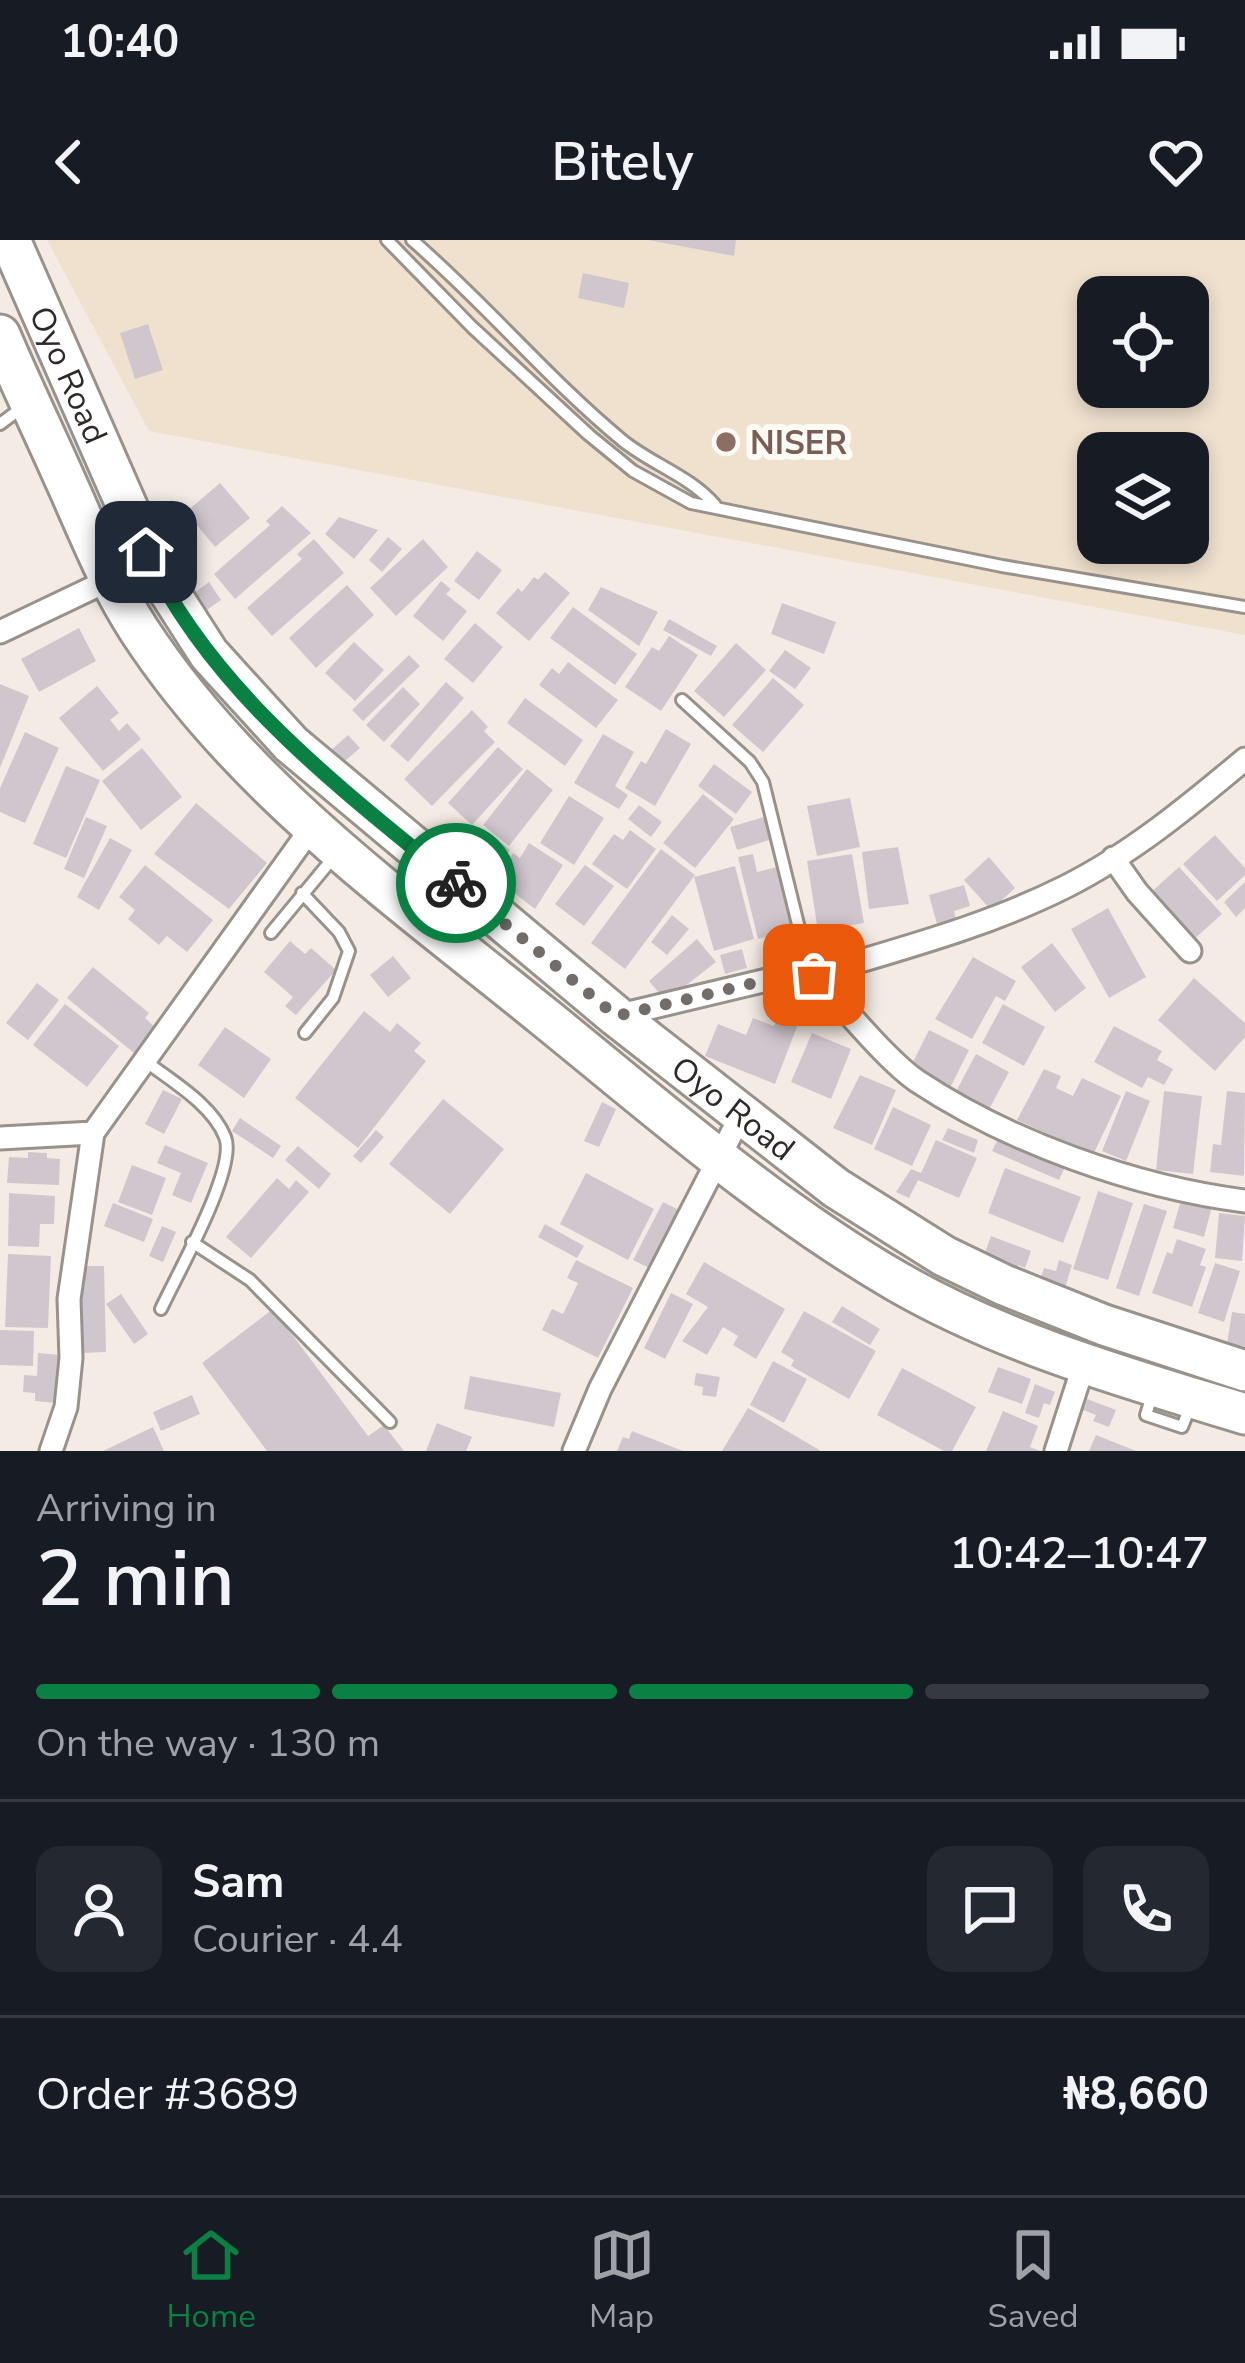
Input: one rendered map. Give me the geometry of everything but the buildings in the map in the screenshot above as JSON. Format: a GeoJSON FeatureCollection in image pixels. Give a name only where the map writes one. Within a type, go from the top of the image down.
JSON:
{"type":"FeatureCollection","features":[{"type":"Feature","properties":{"kind":"highway","name":"Oyo Road"},"geometry":{"type":"LineString","coordinates":[[10,240],[146,552],[209,654],[291,744],[616,1016],[836,1187],[944,1256],[1064,1310],[1245,1371]]}},
{"type":"Feature","properties":{"kind":"highway","name":"Oyo Road"},"geometry":{"type":"LineString","coordinates":[[0,335],[16,401],[139,631],[262,780],[326,839],[717,1158],[899,1282],[987,1327],[1084,1364],[1151,1401],[1188,1412],[1245,1414]]}},
{"type":"Feature","properties":{"kind":"street"},"geometry":{"type":"LineString","coordinates":[[0,632],[109,580],[146,552]]}},
{"type":"Feature","properties":{"kind":"street"},"geometry":{"type":"LineString","coordinates":[[616,1016],[811,972],[982,924],[1068,886],[1160,829],[1245,759]]}},
{"type":"Feature","properties":{"kind":"street"},"geometry":{"type":"LineString","coordinates":[[51,1451],[65,1407],[71,1358],[69,1299],[93,1132],[144,1060],[326,839]]}},
{"type":"Feature","properties":{"kind":"street"},"geometry":{"type":"LineString","coordinates":[[1113,858],[1190,951]]}},
{"type":"Feature","properties":{"kind":"street"},"geometry":{"type":"LineString","coordinates":[[811,972],[914,1079],[1018,1135],[1133,1179],[1245,1201]]}},
{"type":"Feature","properties":{"kind":"street"},"geometry":{"type":"LineString","coordinates":[[574,1451],[600,1389],[741,1115]]}},
{"type":"Feature","properties":{"kind":"street"},"geometry":{"type":"LineString","coordinates":[[0,1138],[93,1132]]}},
{"type":"Feature","properties":{"kind":"street"},"geometry":{"type":"LineString","coordinates":[[1056,1451],[1084,1364]]}},
{"type":"Feature","properties":{"kind":"lane"},"geometry":{"type":"LineString","coordinates":[[387,240],[472,327],[633,471],[691,502],[1002,566],[1245,607]]}},
{"type":"Feature","properties":{"kind":"lane"},"geometry":{"type":"LineString","coordinates":[[412,240],[532,359],[627,444],[698,485],[715,505]]}},
{"type":"Feature","properties":{"kind":"lane"},"geometry":{"type":"LineString","coordinates":[[425,251],[437,240]]}},
{"type":"Feature","properties":{"kind":"lane"},"geometry":{"type":"LineString","coordinates":[[682,700],[750,761],[763,782],[811,972]]}},
{"type":"Feature","properties":{"kind":"lane"},"geometry":{"type":"LineString","coordinates":[[271,933],[302,893],[326,839]]}},
{"type":"Feature","properties":{"kind":"lane"},"geometry":{"type":"LineString","coordinates":[[302,893],[339,932],[349,951],[333,998],[305,1033]]}},
{"type":"Feature","properties":{"kind":"lane"},"geometry":{"type":"LineString","coordinates":[[144,1060],[213,1118],[228,1143],[225,1172],[160,1310]]}},
{"type":"Feature","properties":{"kind":"lane"},"geometry":{"type":"LineString","coordinates":[[192,1242],[250,1280],[390,1422]]}},
{"type":"Feature","properties":{"kind":"shaded area","name":"NISER"},"geometry":{"type":"Polygon","coordinates":[[[47,240],[1245,240],[1245,635],[149,431],[47,240]]]}},
{"type":"Feature","properties":{"kind":"way so far"},"geometry":{"type":"LineString","coordinates":[[456,883],[616,1016],[809,970],[814,975]]}},
{"type":"Feature","properties":{"kind":"place","name":"NISER"},"geometry":{"type":"Point","coordinates":[726,442]}},
{"type":"Feature","properties":{"kind":"route"},"geometry":{"type":"LineString","coordinates":[[146,552],[194,634],[250,701],[338,786],[456,883]]}}]}
